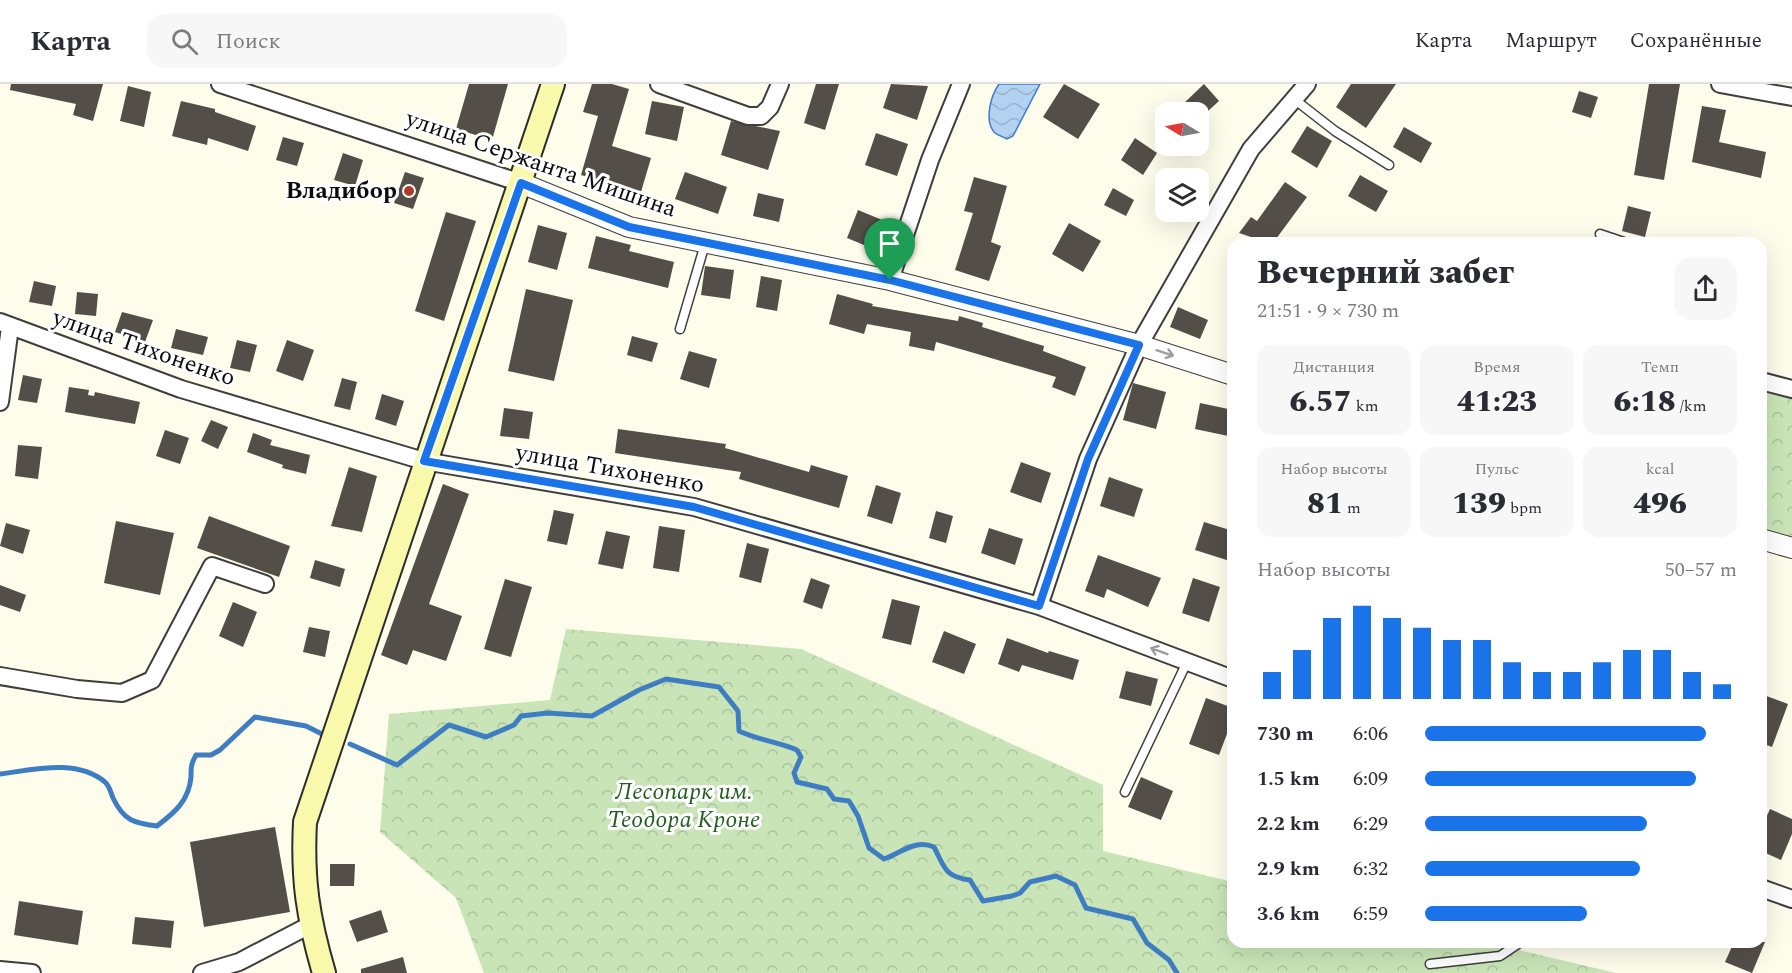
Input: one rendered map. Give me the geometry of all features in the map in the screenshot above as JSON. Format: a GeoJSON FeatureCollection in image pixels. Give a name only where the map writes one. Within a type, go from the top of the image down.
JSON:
{"type":"FeatureCollection","features":[{"type":"Feature","properties":{"kind":"main road"},"geometry":{"type":"LineString","coordinates":[[324,973],[310,925],[302,870],[305,822],[424,461],[553,84]]}},
{"type":"Feature","properties":{"kind":"street","name":"улица Сержанта Мишина"},"geometry":{"type":"LineString","coordinates":[[220,84],[521,183],[629,227],[890,280],[1139,345],[1227,373]]}},
{"type":"Feature","properties":{"kind":"street"},"geometry":{"type":"LineString","coordinates":[[659,84],[748,116],[761,116],[770,107],[780,84]]}},
{"type":"Feature","properties":{"kind":"street"},"geometry":{"type":"LineString","coordinates":[[890,280],[930,160],[961,84]]}},
{"type":"Feature","properties":{"kind":"street"},"geometry":{"type":"LineString","coordinates":[[1039,606],[1088,459],[1139,345],[1251,149],[1307,84]]}},
{"type":"Feature","properties":{"kind":"street"},"geometry":{"type":"LineString","coordinates":[[1720,84],[1792,98]]}},
{"type":"Feature","properties":{"kind":"street","name":"улица Тихоненко"},"geometry":{"type":"LineString","coordinates":[[0,402],[5,325],[181,390],[424,461],[694,507],[1039,606],[1227,677]]}},
{"type":"Feature","properties":{"kind":"street"},"geometry":{"type":"LineString","coordinates":[[1767,383],[1792,390]]}},
{"type":"Feature","properties":{"kind":"street"},"geometry":{"type":"LineString","coordinates":[[1767,541],[1792,548]]}},
{"type":"Feature","properties":{"kind":"street"},"geometry":{"type":"LineString","coordinates":[[0,676],[77,689],[122,693],[152,680],[212,566],[265,584]]}},
{"type":"Feature","properties":{"kind":"street"},"geometry":{"type":"LineString","coordinates":[[1767,890],[1792,898]]}},
{"type":"Feature","properties":{"kind":"street"},"geometry":{"type":"LineString","coordinates":[[202,973],[239,962],[310,925]]}},
{"type":"Feature","properties":{"kind":"street"},"geometry":{"type":"LineString","coordinates":[[0,970],[32,973]]}},
{"type":"Feature","properties":{"kind":"lane"},"geometry":{"type":"LineString","coordinates":[[1294,99],[1335,131],[1389,165]]}},
{"type":"Feature","properties":{"kind":"lane"},"geometry":{"type":"LineString","coordinates":[[1600,234],[1609,237]]}},
{"type":"Feature","properties":{"kind":"lane"},"geometry":{"type":"LineString","coordinates":[[680,329],[705,244]]}},
{"type":"Feature","properties":{"kind":"lane"},"geometry":{"type":"LineString","coordinates":[[1125,792],[1187,662]]}},
{"type":"Feature","properties":{"kind":"lane"},"geometry":{"type":"LineString","coordinates":[[1430,964],[1500,956],[1512,948]]}},
{"type":"Feature","properties":{"kind":"green space"},"geometry":{"type":"Polygon","coordinates":[[[1767,388],[1792,395],[1792,538],[1767,532],[1767,388]]]}},
{"type":"Feature","properties":{"kind":"green space","name":"Лесопарк им. Теодора Кроне"},"geometry":{"type":"Polygon","coordinates":[[[566,629],[801,649],[1103,785],[1103,851],[1227,881],[1227,948],[1510,948],[1616,973],[484,973],[456,898],[380,832],[389,714],[550,700],[566,629]]]}},
{"type":"Feature","properties":{"kind":"water"},"geometry":{"type":"Polygon","coordinates":[[[999,84],[1040,84],[1013,136],[1007,139],[994,132],[989,121],[991,101],[999,84]]]}},
{"type":"Feature","properties":{"kind":"building"},"geometry":{"type":"Polygon","coordinates":[[[11,84],[103,84],[93,121],[73,115],[76,104],[10,90],[11,84]]]}},
{"type":"Feature","properties":{"kind":"building"},"geometry":{"type":"Polygon","coordinates":[[[469,84],[508,84],[492,140],[456,129],[469,84]]]}},
{"type":"Feature","properties":{"kind":"building"},"geometry":{"type":"Polygon","coordinates":[[[592,84],[612,84],[629,89],[612,146],[651,158],[641,192],[581,175],[598,116],[583,112],[592,84]]]}},
{"type":"Feature","properties":{"kind":"building"},"geometry":{"type":"Polygon","coordinates":[[[816,84],[839,84],[825,130],[804,123],[816,84]]]}},
{"type":"Feature","properties":{"kind":"building"},"geometry":{"type":"Polygon","coordinates":[[[891,84],[928,86],[917,120],[883,108],[891,84]]]}},
{"type":"Feature","properties":{"kind":"building"},"geometry":{"type":"Polygon","coordinates":[[[1064,84],[1100,104],[1078,139],[1043,117],[1064,84]]]}},
{"type":"Feature","properties":{"kind":"building"},"geometry":{"type":"Polygon","coordinates":[[[1204,84],[1219,101],[1209,110],[1209,102],[1185,102],[1204,84]]]}},
{"type":"Feature","properties":{"kind":"building"},"geometry":{"type":"Polygon","coordinates":[[[1351,84],[1396,84],[1366,128],[1336,107],[1351,84]]]}},
{"type":"Feature","properties":{"kind":"building"},"geometry":{"type":"Polygon","coordinates":[[[1649,84],[1680,84],[1664,180],[1634,175],[1649,84]]]}},
{"type":"Feature","properties":{"kind":"building"},"geometry":{"type":"Polygon","coordinates":[[[128,86],[151,92],[144,127],[120,121],[128,86]]]}},
{"type":"Feature","properties":{"kind":"building"},"geometry":{"type":"Polygon","coordinates":[[[1579,91],[1598,97],[1591,118],[1572,112],[1579,91]]]}},
{"type":"Feature","properties":{"kind":"building"},"geometry":{"type":"Polygon","coordinates":[[[181,101],[215,109],[215,112],[256,126],[248,151],[208,138],[207,145],[172,136],[181,101]]]}},
{"type":"Feature","properties":{"kind":"building"},"geometry":{"type":"Polygon","coordinates":[[[652,101],[684,107],[677,141],[645,134],[652,101]]]}},
{"type":"Feature","properties":{"kind":"building"},"geometry":{"type":"Polygon","coordinates":[[[1702,106],[1726,110],[1719,142],[1766,152],[1761,178],[1692,162],[1702,106]]]}},
{"type":"Feature","properties":{"kind":"building"},"geometry":{"type":"Polygon","coordinates":[[[731,121],[780,131],[768,170],[721,155],[731,121]]]}},
{"type":"Feature","properties":{"kind":"building"},"geometry":{"type":"Polygon","coordinates":[[[1307,126],[1332,141],[1317,168],[1291,152],[1307,126]]]}},
{"type":"Feature","properties":{"kind":"building"},"geometry":{"type":"Polygon","coordinates":[[[1404,127],[1432,143],[1421,163],[1393,147],[1404,127]]]}},
{"type":"Feature","properties":{"kind":"building"},"geometry":{"type":"Polygon","coordinates":[[[876,133],[908,144],[897,176],[865,165],[876,133]]]}},
{"type":"Feature","properties":{"kind":"building"},"geometry":{"type":"Polygon","coordinates":[[[283,137],[304,143],[297,166],[276,160],[283,137]]]}},
{"type":"Feature","properties":{"kind":"building"},"geometry":{"type":"Polygon","coordinates":[[[1135,138],[1155,152],[1155,156],[1143,175],[1121,160],[1135,138]]]}},
{"type":"Feature","properties":{"kind":"building"},"geometry":{"type":"Polygon","coordinates":[[[343,153],[363,160],[355,186],[334,180],[343,153]]]}},
{"type":"Feature","properties":{"kind":"building","name":"Владибор"},"geometry":{"type":"Polygon","coordinates":[[[405,172],[424,178],[413,209],[394,203],[405,172]]]}},
{"type":"Feature","properties":{"kind":"building"},"geometry":{"type":"Polygon","coordinates":[[[685,172],[727,187],[718,214],[675,199],[685,172]]]}},
{"type":"Feature","properties":{"kind":"building"},"geometry":{"type":"Polygon","coordinates":[[[1360,175],[1388,191],[1376,212],[1348,196],[1360,175]]]}},
{"type":"Feature","properties":{"kind":"building"},"geometry":{"type":"Polygon","coordinates":[[[974,177],[1007,186],[991,242],[1001,246],[989,281],[955,270],[973,213],[964,211],[974,177]]]}},
{"type":"Feature","properties":{"kind":"building"},"geometry":{"type":"Polygon","coordinates":[[[1285,182],[1307,197],[1277,237],[1251,237],[1239,233],[1251,217],[1257,221],[1285,182]]]}},
{"type":"Feature","properties":{"kind":"building"},"geometry":{"type":"Polygon","coordinates":[[[1113,188],[1134,200],[1126,216],[1104,205],[1113,188]]]}},
{"type":"Feature","properties":{"kind":"building"},"geometry":{"type":"Polygon","coordinates":[[[758,193],[784,199],[779,222],[753,216],[758,193]]]}},
{"type":"Feature","properties":{"kind":"building"},"geometry":{"type":"Polygon","coordinates":[[[1628,206],[1651,212],[1645,237],[1622,231],[1628,206]]]}},
{"type":"Feature","properties":{"kind":"building"},"geometry":{"type":"Polygon","coordinates":[[[858,210],[887,222],[876,250],[847,238],[858,210]]]}},
{"type":"Feature","properties":{"kind":"building"},"geometry":{"type":"Polygon","coordinates":[[[446,212],[476,221],[444,321],[415,311],[446,212]]]}},
{"type":"Feature","properties":{"kind":"building"},"geometry":{"type":"Polygon","coordinates":[[[1069,223],[1101,241],[1083,272],[1052,254],[1069,223]]]}},
{"type":"Feature","properties":{"kind":"building"},"geometry":{"type":"Polygon","coordinates":[[[538,225],[567,233],[557,270],[528,262],[538,225]]]}},
{"type":"Feature","properties":{"kind":"building"},"geometry":{"type":"Polygon","coordinates":[[[596,236],[631,245],[629,251],[674,262],[668,288],[588,268],[596,236]]]}},
{"type":"Feature","properties":{"kind":"building"},"geometry":{"type":"Polygon","coordinates":[[[705,266],[734,270],[730,299],[701,295],[705,266]]]}},
{"type":"Feature","properties":{"kind":"building"},"geometry":{"type":"Polygon","coordinates":[[[761,276],[782,280],[777,311],[756,307],[761,276]]]}},
{"type":"Feature","properties":{"kind":"building"},"geometry":{"type":"Polygon","coordinates":[[[34,281],[56,286],[52,306],[29,302],[34,281]]]}},
{"type":"Feature","properties":{"kind":"building"},"geometry":{"type":"Polygon","coordinates":[[[526,289],[573,300],[554,381],[508,371],[526,289]]]}},
{"type":"Feature","properties":{"kind":"building"},"geometry":{"type":"Polygon","coordinates":[[[77,292],[98,294],[96,316],[75,314],[77,292]]]}},
{"type":"Feature","properties":{"kind":"building"},"geometry":{"type":"Polygon","coordinates":[[[837,294],[873,304],[872,306],[958,321],[959,316],[983,323],[982,327],[1044,346],[1043,351],[1086,367],[1075,396],[1052,387],[1056,377],[936,342],[934,351],[909,346],[911,332],[867,324],[864,334],[829,324],[837,294]]]}},
{"type":"Feature","properties":{"kind":"building"},"geometry":{"type":"Polygon","coordinates":[[[1178,307],[1208,320],[1200,339],[1170,327],[1178,307]]]}},
{"type":"Feature","properties":{"kind":"building"},"geometry":{"type":"Polygon","coordinates":[[[122,312],[153,320],[145,342],[115,332],[122,312]]]}},
{"type":"Feature","properties":{"kind":"building"},"geometry":{"type":"Polygon","coordinates":[[[176,329],[208,337],[203,355],[171,348],[176,329]]]}},
{"type":"Feature","properties":{"kind":"building"},"geometry":{"type":"Polygon","coordinates":[[[632,336],[658,343],[652,362],[627,355],[632,336]]]}},
{"type":"Feature","properties":{"kind":"building"},"geometry":{"type":"Polygon","coordinates":[[[237,340],[257,345],[250,372],[230,368],[237,340]]]}},
{"type":"Feature","properties":{"kind":"building"},"geometry":{"type":"Polygon","coordinates":[[[287,340],[314,350],[303,381],[276,371],[287,340]]]}},
{"type":"Feature","properties":{"kind":"building"},"geometry":{"type":"Polygon","coordinates":[[[689,351],[717,359],[709,388],[680,379],[689,351]]]}},
{"type":"Feature","properties":{"kind":"building"},"geometry":{"type":"Polygon","coordinates":[[[23,375],[42,379],[37,403],[18,400],[23,375]]]}},
{"type":"Feature","properties":{"kind":"building"},"geometry":{"type":"Polygon","coordinates":[[[342,378],[357,382],[350,410],[334,406],[342,378]]]}},
{"type":"Feature","properties":{"kind":"building"},"geometry":{"type":"Polygon","coordinates":[[[1133,383],[1166,392],[1156,429],[1123,420],[1133,383]]]}},
{"type":"Feature","properties":{"kind":"building"},"geometry":{"type":"Polygon","coordinates":[[[69,387],[89,390],[88,395],[94,396],[95,392],[140,402],[135,424],[65,412],[69,387]]]}},
{"type":"Feature","properties":{"kind":"building"},"geometry":{"type":"Polygon","coordinates":[[[382,394],[404,401],[396,426],[375,419],[382,394]]]}},
{"type":"Feature","properties":{"kind":"building"},"geometry":{"type":"Polygon","coordinates":[[[1200,403],[1227,409],[1227,436],[1195,429],[1200,403]]]}},
{"type":"Feature","properties":{"kind":"building"},"geometry":{"type":"Polygon","coordinates":[[[504,408],[533,412],[529,439],[500,436],[504,408]]]}},
{"type":"Feature","properties":{"kind":"building"},"geometry":{"type":"Polygon","coordinates":[[[211,420],[228,427],[218,449],[201,441],[211,420]]]}},
{"type":"Feature","properties":{"kind":"building"},"geometry":{"type":"Polygon","coordinates":[[[618,429],[726,444],[725,448],[809,472],[811,465],[848,476],[839,508],[739,479],[741,472],[615,453],[618,429]]]}},
{"type":"Feature","properties":{"kind":"building"},"geometry":{"type":"Polygon","coordinates":[[[165,430],[189,438],[180,464],[156,456],[165,430]]]}},
{"type":"Feature","properties":{"kind":"building"},"geometry":{"type":"Polygon","coordinates":[[[253,433],[272,440],[270,445],[310,455],[306,474],[282,468],[283,465],[247,452],[253,433]]]}},
{"type":"Feature","properties":{"kind":"building"},"geometry":{"type":"Polygon","coordinates":[[[18,445],[42,447],[38,479],[15,476],[18,445]]]}},
{"type":"Feature","properties":{"kind":"building"},"geometry":{"type":"Polygon","coordinates":[[[1021,462],[1051,473],[1041,503],[1010,492],[1021,462]]]}},
{"type":"Feature","properties":{"kind":"building"},"geometry":{"type":"Polygon","coordinates":[[[349,467],[377,476],[362,532],[331,526],[349,467]]]}},
{"type":"Feature","properties":{"kind":"building"},"geometry":{"type":"Polygon","coordinates":[[[1109,477],[1143,489],[1134,517],[1100,506],[1109,477]]]}},
{"type":"Feature","properties":{"kind":"building"},"geometry":{"type":"Polygon","coordinates":[[[443,484],[469,494],[429,604],[462,616],[446,661],[413,650],[407,665],[381,655],[443,484]]]}},
{"type":"Feature","properties":{"kind":"building"},"geometry":{"type":"Polygon","coordinates":[[[876,485],[901,493],[892,524],[867,516],[876,485]]]}},
{"type":"Feature","properties":{"kind":"building"},"geometry":{"type":"Polygon","coordinates":[[[554,510],[574,514],[567,545],[547,541],[554,510]]]}},
{"type":"Feature","properties":{"kind":"building"},"geometry":{"type":"Polygon","coordinates":[[[936,511],[953,516],[946,543],[929,538],[936,511]]]}},
{"type":"Feature","properties":{"kind":"building"},"geometry":{"type":"Polygon","coordinates":[[[209,516],[290,546],[279,577],[197,548],[209,516]]]}},
{"type":"Feature","properties":{"kind":"building"},"geometry":{"type":"Polygon","coordinates":[[[116,521],[174,533],[160,595],[104,583],[116,521]]]}},
{"type":"Feature","properties":{"kind":"building"},"geometry":{"type":"Polygon","coordinates":[[[1204,522],[1227,529],[1227,560],[1195,550],[1204,522]]]}},
{"type":"Feature","properties":{"kind":"building"},"geometry":{"type":"Polygon","coordinates":[[[6,523],[30,530],[23,554],[0,546],[6,523]]]}},
{"type":"Feature","properties":{"kind":"building"},"geometry":{"type":"Polygon","coordinates":[[[659,526],[685,530],[679,572],[653,568],[659,526]]]}},
{"type":"Feature","properties":{"kind":"building"},"geometry":{"type":"Polygon","coordinates":[[[989,528],[1023,539],[1015,565],[981,553],[989,528]]]}},
{"type":"Feature","properties":{"kind":"building"},"geometry":{"type":"Polygon","coordinates":[[[606,531],[630,536],[623,569],[598,564],[606,531]]]}},
{"type":"Feature","properties":{"kind":"building"},"geometry":{"type":"Polygon","coordinates":[[[747,543],[769,549],[761,583],[739,577],[747,543]]]}},
{"type":"Feature","properties":{"kind":"building"},"geometry":{"type":"Polygon","coordinates":[[[1098,555],[1161,578],[1148,607],[1107,589],[1104,598],[1085,591],[1098,555]]]}},
{"type":"Feature","properties":{"kind":"building"},"geometry":{"type":"Polygon","coordinates":[[[315,560],[345,569],[340,587],[310,578],[315,560]]]}},
{"type":"Feature","properties":{"kind":"building"},"geometry":{"type":"Polygon","coordinates":[[[811,578],[830,585],[822,609],[803,602],[811,578]]]}},
{"type":"Feature","properties":{"kind":"building"},"geometry":{"type":"Polygon","coordinates":[[[1193,578],[1220,587],[1209,622],[1182,613],[1193,578]]]}},
{"type":"Feature","properties":{"kind":"building"},"geometry":{"type":"Polygon","coordinates":[[[505,579],[532,587],[511,657],[484,649],[505,579]]]}},
{"type":"Feature","properties":{"kind":"building"},"geometry":{"type":"Polygon","coordinates":[[[0,585],[26,595],[20,612],[0,605],[0,585]]]}},
{"type":"Feature","properties":{"kind":"building"},"geometry":{"type":"Polygon","coordinates":[[[892,599],[920,606],[911,645],[882,638],[892,599]]]}},
{"type":"Feature","properties":{"kind":"building"},"geometry":{"type":"Polygon","coordinates":[[[233,602],[257,612],[243,647],[219,636],[233,602]]]}},
{"type":"Feature","properties":{"kind":"building"},"geometry":{"type":"Polygon","coordinates":[[[309,627],[330,631],[325,657],[303,652],[309,627]]]}},
{"type":"Feature","properties":{"kind":"building"},"geometry":{"type":"Polygon","coordinates":[[[944,631],[976,644],[964,674],[932,662],[944,631]]]}},
{"type":"Feature","properties":{"kind":"building"},"geometry":{"type":"Polygon","coordinates":[[[1007,638],[1048,653],[1049,651],[1079,660],[1073,680],[1022,665],[1019,672],[998,664],[1007,638]]]}},
{"type":"Feature","properties":{"kind":"building"},"geometry":{"type":"Polygon","coordinates":[[[1126,671],[1158,679],[1151,706],[1119,698],[1126,671]]]}},
{"type":"Feature","properties":{"kind":"building"},"geometry":{"type":"Polygon","coordinates":[[[1767,696],[1788,704],[1772,747],[1767,745],[1767,696]]]}},
{"type":"Feature","properties":{"kind":"building"},"geometry":{"type":"Polygon","coordinates":[[[1206,698],[1227,706],[1227,734],[1219,755],[1189,744],[1206,698]]]}},
{"type":"Feature","properties":{"kind":"building"},"geometry":{"type":"Polygon","coordinates":[[[1141,777],[1173,791],[1161,820],[1128,807],[1141,777]]]}},
{"type":"Feature","properties":{"kind":"building"},"geometry":{"type":"Polygon","coordinates":[[[1770,809],[1792,819],[1792,834],[1781,860],[1767,854],[1767,816],[1770,809]]]}},
{"type":"Feature","properties":{"kind":"building"},"geometry":{"type":"Polygon","coordinates":[[[275,827],[290,912],[204,927],[190,842],[275,827]]]}},
{"type":"Feature","properties":{"kind":"building"},"geometry":{"type":"Polygon","coordinates":[[[330,864],[355,864],[354,886],[330,886],[330,864]]]}},
{"type":"Feature","properties":{"kind":"building"},"geometry":{"type":"Polygon","coordinates":[[[19,901],[83,911],[78,945],[14,935],[19,901]]]}},
{"type":"Feature","properties":{"kind":"building"},"geometry":{"type":"Polygon","coordinates":[[[381,910],[388,932],[357,942],[349,921],[381,910]]]}},
{"type":"Feature","properties":{"kind":"building"},"geometry":{"type":"Polygon","coordinates":[[[135,917],[174,921],[171,948],[132,944],[135,917]]]}},
{"type":"Feature","properties":{"kind":"building"},"geometry":{"type":"Polygon","coordinates":[[[1731,948],[1762,948],[1752,973],[1725,962],[1731,948]]]}},
{"type":"Feature","properties":{"kind":"building"},"geometry":{"type":"Polygon","coordinates":[[[403,957],[407,973],[361,973],[361,969],[403,957]]]}},
{"type":"Feature","properties":{"kind":"waterway"},"geometry":{"type":"LineString","coordinates":[[350,744],[397,765],[449,725],[486,737],[514,725],[521,716],[548,713],[592,716],[639,690],[666,679],[719,687],[738,711],[739,731],[797,750],[801,757],[794,773],[797,782],[827,789],[834,799],[849,801],[858,816],[869,848],[884,859],[914,846],[934,847],[946,870],[955,876],[970,880],[983,901],[1012,896],[1020,893],[1030,882],[1056,876],[1075,885],[1086,908],[1133,919],[1147,943],[1169,960],[1177,973]]}},
{"type":"Feature","properties":{"kind":"waterway"},"geometry":{"type":"LineString","coordinates":[[0,774],[40,768],[81,770],[106,783],[117,806],[130,820],[157,826],[184,800],[190,785],[196,755],[211,755],[220,750],[255,717],[306,726],[324,735]]}},
{"type":"Feature","properties":{"kind":"place","name":"Владибор"},"geometry":{"type":"Point","coordinates":[409,191]}},
{"type":"Feature","properties":{"kind":"route"},"geometry":{"type":"LineString","coordinates":[[521,183],[629,227],[890,280],[1139,345],[1088,459],[1039,606],[694,507],[424,461],[521,183]]}}]}
